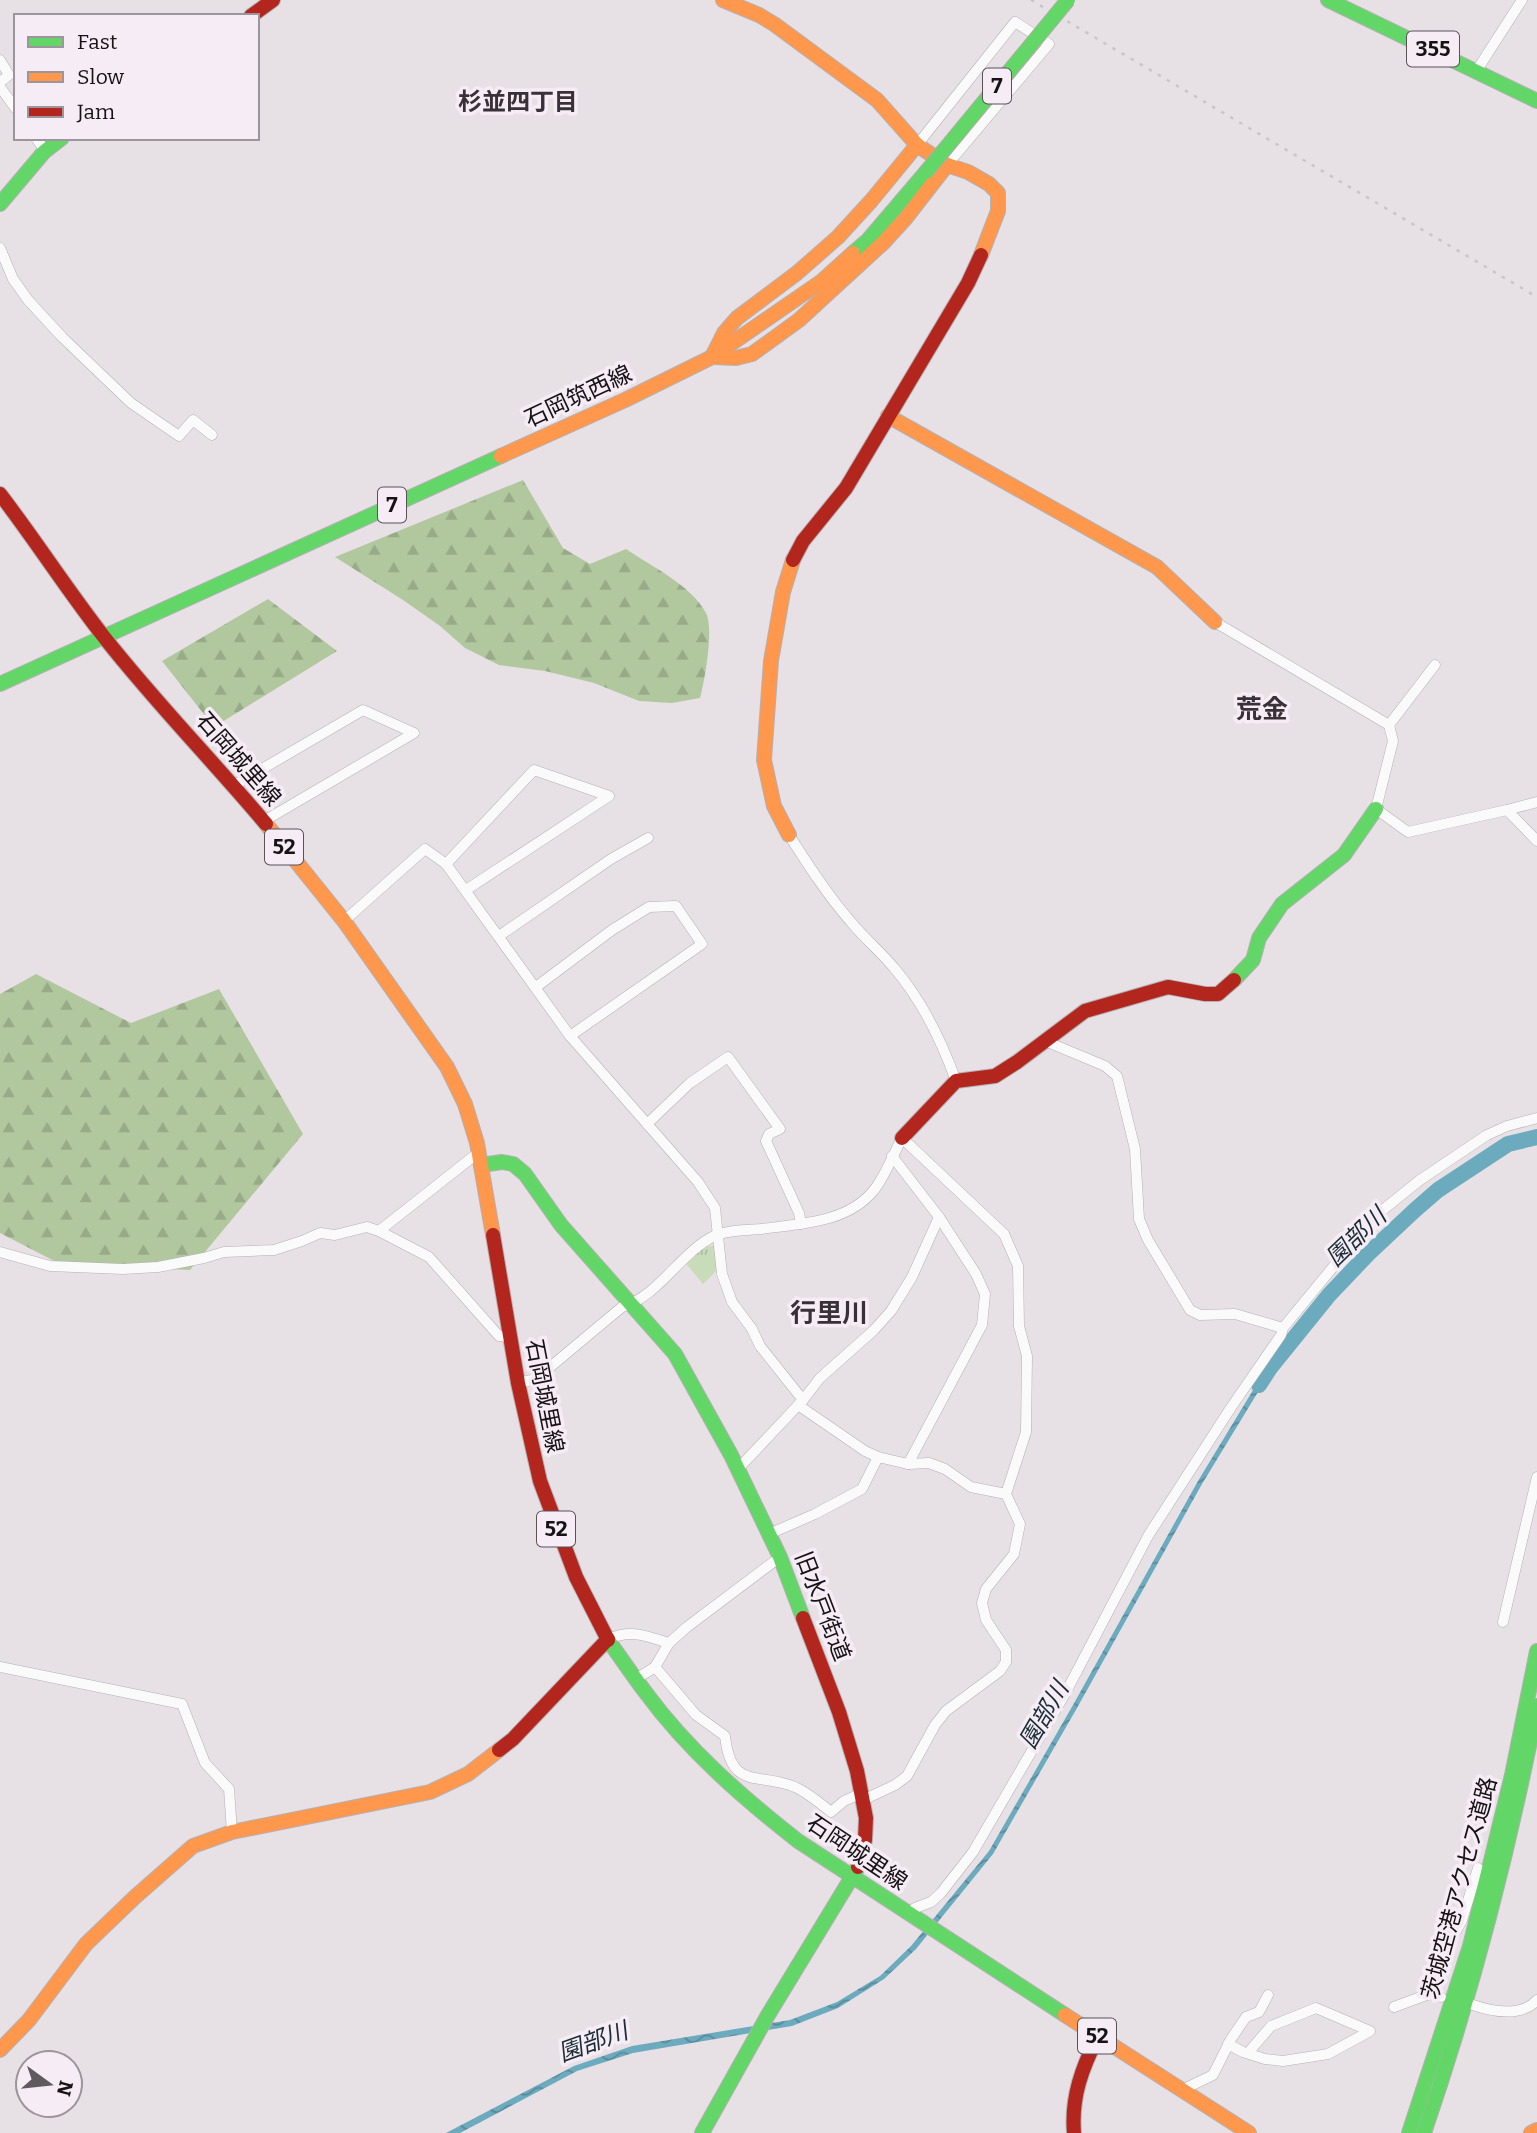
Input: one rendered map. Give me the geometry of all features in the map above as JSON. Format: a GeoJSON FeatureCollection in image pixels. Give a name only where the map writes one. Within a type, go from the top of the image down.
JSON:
{"type":"FeatureCollection","features":[{"type":"Feature","properties":{"kind":"main road"},"geometry":{"type":"LineString","coordinates":[[254,14],[273,0]]}},
{"type":"Feature","properties":{"kind":"main road"},"geometry":{"type":"LineString","coordinates":[[723,0],[760,15],[774,24],[877,100],[918,145],[947,165],[968,172],[989,184],[998,193],[998,211],[968,283],[846,488],[796,552],[783,592],[771,662],[764,760],[774,806],[789,835]]}},
{"type":"Feature","properties":{"kind":"main road","name":"石岡筑西線"},"geometry":{"type":"LineString","coordinates":[[0,684],[625,400],[712,357],[778,313],[841,265],[884,223],[1068,0]]}},
{"type":"Feature","properties":{"kind":"main road","name":"355"},"geometry":{"type":"LineString","coordinates":[[1336,2],[1537,101]]}},
{"type":"Feature","properties":{"kind":"main road"},"geometry":{"type":"LineString","coordinates":[[0,204],[15,190],[40,144]]}},
{"type":"Feature","properties":{"kind":"main road"},"geometry":{"type":"LineString","coordinates":[[918,145],[838,237],[797,273],[737,318],[723,333],[712,357],[736,358],[752,354],[799,320],[883,243],[947,165]]}},
{"type":"Feature","properties":{"kind":"main road"},"geometry":{"type":"LineString","coordinates":[[888,416],[1157,567],[1214,622]]}},
{"type":"Feature","properties":{"kind":"main road","name":"石岡城里線"},"geometry":{"type":"LineString","coordinates":[[0,494],[104,637],[264,821],[344,921],[441,1056],[465,1104],[480,1158],[518,1383],[532,1451],[548,1506],[576,1577],[608,1639],[635,1679],[687,1742],[769,1819],[852,1878],[1250,2133]]}},
{"type":"Feature","properties":{"kind":"main road"},"geometry":{"type":"LineString","coordinates":[[902,1138],[956,1081],[995,1076],[1085,1011],[1168,987],[1218,994],[1252,960],[1259,938],[1282,904],[1344,855],[1376,809]]}},
{"type":"Feature","properties":{"kind":"main road","name":"旧水戸街道"},"geometry":{"type":"LineString","coordinates":[[480,1158],[513,1164],[525,1174],[561,1225],[675,1354],[780,1557],[839,1712],[863,1796],[865,1840],[852,1878],[753,2040],[702,2133]]}},
{"type":"Feature","properties":{"kind":"main road"},"geometry":{"type":"LineString","coordinates":[[0,2050],[29,2020],[86,1944],[193,1846],[232,1832],[430,1792],[468,1773],[513,1739],[608,1639]]}},
{"type":"Feature","properties":{"kind":"main road","name":"茨城空港アクセス道路"},"geometry":{"type":"LineString","coordinates":[[1409,2133],[1470,1946],[1513,1775],[1537,1651]]}},
{"type":"Feature","properties":{"kind":"main road","name":"茨城空港アクセス道路"},"geometry":{"type":"LineString","coordinates":[[1424,2133],[1481,1949],[1524,1779],[1537,1706]]}},
{"type":"Feature","properties":{"kind":"main road"},"geometry":{"type":"LineString","coordinates":[[1074,2133],[1072,2110],[1076,2085],[1098,2036]]}},
{"type":"Feature","properties":{"kind":"main road"},"geometry":{"type":"LineString","coordinates":[[1531,2133],[1537,2130]]}},
{"type":"Feature","properties":{"kind":"street"},"geometry":{"type":"LineString","coordinates":[[1477,70],[1522,0]]}},
{"type":"Feature","properties":{"kind":"street"},"geometry":{"type":"LineString","coordinates":[[918,145],[1014,22],[1049,44],[947,165]]}},
{"type":"Feature","properties":{"kind":"street"},"geometry":{"type":"LineString","coordinates":[[0,60],[9,75],[0,82]]}},
{"type":"Feature","properties":{"kind":"street"},"geometry":{"type":"LineString","coordinates":[[0,87],[14,107]]}},
{"type":"Feature","properties":{"kind":"street"},"geometry":{"type":"LineString","coordinates":[[0,248],[13,279],[28,300],[62,338],[131,403],[179,436],[193,420],[212,435]]}},
{"type":"Feature","properties":{"kind":"street"},"geometry":{"type":"LineString","coordinates":[[1214,622],[1389,725],[1393,740],[1376,809],[1408,832],[1537,802]]}},
{"type":"Feature","properties":{"kind":"street"},"geometry":{"type":"LineString","coordinates":[[1389,725],[1435,665]]}},
{"type":"Feature","properties":{"kind":"street"},"geometry":{"type":"LineString","coordinates":[[233,786],[363,710],[414,733],[264,821]]}},
{"type":"Feature","properties":{"kind":"street"},"geometry":{"type":"LineString","coordinates":[[446,864],[534,770],[609,796],[466,890]]}},
{"type":"Feature","properties":{"kind":"street"},"geometry":{"type":"LineString","coordinates":[[1507,810],[1537,841]]}},
{"type":"Feature","properties":{"kind":"street"},"geometry":{"type":"LineString","coordinates":[[789,835],[850,922],[895,969],[919,1003],[948,1059],[956,1081]]}},
{"type":"Feature","properties":{"kind":"street"},"geometry":{"type":"LineString","coordinates":[[499,936],[611,859],[648,838]]}},
{"type":"Feature","properties":{"kind":"street"},"geometry":{"type":"LineString","coordinates":[[344,921],[425,849],[446,864],[570,1036],[698,1182],[708,1197],[715,1208],[722,1274],[732,1302],[801,1402],[865,1451],[878,1457],[908,1464],[929,1463],[945,1469],[971,1487],[1006,1493]]}},
{"type":"Feature","properties":{"kind":"street"},"geometry":{"type":"LineString","coordinates":[[536,987],[612,930],[649,907],[676,906],[702,944],[570,1036]]}},
{"type":"Feature","properties":{"kind":"street"},"geometry":{"type":"LineString","coordinates":[[1045,1041],[1105,1066],[1117,1076],[1135,1149],[1139,1219],[1148,1240],[1190,1310],[1200,1315],[1235,1314],[1283,1328]]}},
{"type":"Feature","properties":{"kind":"street"},"geometry":{"type":"LineString","coordinates":[[647,1124],[690,1083],[729,1057],[780,1129],[769,1134],[766,1141],[799,1213],[801,1224]]}},
{"type":"Feature","properties":{"kind":"street"},"geometry":{"type":"LineString","coordinates":[[914,1918],[915,1908],[931,1902],[941,1893],[973,1853],[1066,1692],[1148,1536],[1283,1328],[1374,1217],[1420,1180],[1487,1135],[1537,1118]]}},
{"type":"Feature","properties":{"kind":"street"},"geometry":{"type":"LineString","coordinates":[[518,1383],[532,1380],[543,1373],[622,1307],[631,1304],[655,1286],[702,1242],[718,1234],[826,1220],[854,1207],[874,1190],[902,1138],[1004,1234],[1018,1266],[1019,1326],[1027,1356],[1026,1432],[1006,1493],[1020,1524],[1014,1554],[986,1588],[982,1603],[986,1620],[1006,1650],[1006,1662],[1000,1671],[946,1711],[935,1725],[907,1776],[895,1785],[844,1801],[831,1812],[792,1786],[738,1773],[726,1751],[725,1737],[696,1715],[655,1667]]}},
{"type":"Feature","properties":{"kind":"street"},"geometry":{"type":"LineString","coordinates":[[892,1156],[939,1217],[976,1274],[985,1294],[982,1325],[908,1464]]}},
{"type":"Feature","properties":{"kind":"street"},"geometry":{"type":"LineString","coordinates":[[379,1231],[480,1158]]}},
{"type":"Feature","properties":{"kind":"street"},"geometry":{"type":"LineString","coordinates":[[737,1470],[820,1378],[874,1330],[891,1311],[912,1277],[939,1217]]}},
{"type":"Feature","properties":{"kind":"street"},"geometry":{"type":"LineString","coordinates":[[0,1252],[50,1266],[123,1269],[158,1267],[224,1252],[274,1250],[320,1233],[335,1235],[367,1227],[429,1257],[499,1336],[510,1337]]}},
{"type":"Feature","properties":{"kind":"street"},"geometry":{"type":"LineString","coordinates":[[769,1534],[862,1489],[878,1457]]}},
{"type":"Feature","properties":{"kind":"street"},"geometry":{"type":"LineString","coordinates":[[1503,1622],[1537,1476]]}},
{"type":"Feature","properties":{"kind":"street"},"geometry":{"type":"LineString","coordinates":[[635,1679],[655,1667],[669,1643],[687,1627],[780,1557]]}},
{"type":"Feature","properties":{"kind":"street"},"geometry":{"type":"LineString","coordinates":[[608,1639],[632,1632],[669,1643]]}},
{"type":"Feature","properties":{"kind":"street"},"geometry":{"type":"LineString","coordinates":[[0,1667],[182,1704],[205,1763],[229,1789],[232,1832]]}},
{"type":"Feature","properties":{"kind":"street"},"geometry":{"type":"LineString","coordinates":[[1427,1995],[1436,1968],[1462,1920],[1478,1868]]}},
{"type":"Feature","properties":{"kind":"street"},"geometry":{"type":"LineString","coordinates":[[1182,2090],[1213,2075],[1228,2044],[1246,2017],[1259,2012],[1268,1995]]}},
{"type":"Feature","properties":{"kind":"street"},"geometry":{"type":"LineString","coordinates":[[1394,2007],[1427,1995],[1441,1997]]}},
{"type":"Feature","properties":{"kind":"street"},"geometry":{"type":"LineString","coordinates":[[1473,2006],[1509,2012],[1532,2006],[1537,2000]]}},
{"type":"Feature","properties":{"kind":"street"},"geometry":{"type":"LineString","coordinates":[[1228,2044],[1248,2053],[1265,2059],[1283,2061],[1328,2054],[1370,2031],[1316,2008],[1271,2026],[1248,2053]]}},
{"type":"Feature","properties":{"kind":"green space"},"geometry":{"type":"Polygon","coordinates":[[[523,480],[563,548],[590,564],[626,549],[670,577],[700,603],[708,620],[709,642],[700,698],[672,703],[639,701],[594,683],[545,671],[499,665],[465,648],[403,600],[335,557],[523,480]]]}},
{"type":"Feature","properties":{"kind":"green space"},"geometry":{"type":"Polygon","coordinates":[[[268,599],[337,651],[214,727],[162,661],[268,599]]]}},
{"type":"Feature","properties":{"kind":"green space"},"geometry":{"type":"Polygon","coordinates":[[[36,974],[131,1023],[219,989],[303,1134],[190,1270],[60,1264],[0,1233],[0,994],[36,974]]]}},
{"type":"Feature","properties":{"kind":"green space"},"geometry":{"type":"Polygon","coordinates":[[[716,1245],[719,1268],[703,1284],[684,1261],[701,1248],[716,1245]]]}},
{"type":"Feature","properties":{"kind":"water"},"geometry":{"type":"Polygon","coordinates":[[[1267,1367],[1272,1369],[1202,1484],[993,1854],[916,1949],[884,1979],[838,2008],[792,2026],[633,2053],[577,2071],[460,2133],[446,2133],[574,2066],[632,2046],[790,2020],[837,2002],[880,1976],[911,1946],[989,1851],[1198,1481],[1267,1367]]]}},
{"type":"Feature","properties":{"kind":"waterway","name":"園部川"},"geometry":{"type":"LineString","coordinates":[[1259,1385],[1329,1295],[1415,1210],[1438,1190],[1508,1144],[1537,1137]]}},
{"type":"Feature","properties":{"kind":"railway"},"geometry":{"type":"LineString","coordinates":[[1031,0],[1537,297]]}},
{"type":"Feature","properties":{"kind":"traffic: fast"},"geometry":{"type":"LineString","coordinates":[[926,172],[1068,0]]}},
{"type":"Feature","properties":{"kind":"traffic: fast"},"geometry":{"type":"LineString","coordinates":[[1328,0],[1537,101]]}},
{"type":"Feature","properties":{"kind":"traffic: fast"},"geometry":{"type":"LineString","coordinates":[[0,204],[44,152],[59,140]]}},
{"type":"Feature","properties":{"kind":"traffic: fast"},"geometry":{"type":"LineString","coordinates":[[853,253],[868,240],[926,172]]}},
{"type":"Feature","properties":{"kind":"traffic: fast"},"geometry":{"type":"LineString","coordinates":[[0,684],[501,456]]}},
{"type":"Feature","properties":{"kind":"traffic: fast"},"geometry":{"type":"LineString","coordinates":[[1234,980],[1253,960],[1259,938],[1282,904],[1344,855],[1376,809]]}},
{"type":"Feature","properties":{"kind":"traffic: fast"},"geometry":{"type":"LineString","coordinates":[[481,1165],[502,1162],[513,1164],[525,1174],[561,1225],[675,1354],[731,1455],[780,1557],[803,1618]]}},
{"type":"Feature","properties":{"kind":"traffic: fast"},"geometry":{"type":"LineString","coordinates":[[608,1640],[662,1714],[680,1734],[717,1772],[777,1825],[1065,2015]]}},
{"type":"Feature","properties":{"kind":"traffic: fast"},"geometry":{"type":"LineString","coordinates":[[1409,2133],[1470,1946],[1512,1775],[1537,1651]]}},
{"type":"Feature","properties":{"kind":"traffic: fast"},"geometry":{"type":"LineString","coordinates":[[1424,2133],[1458,2028],[1488,1921],[1537,1706]]}},
{"type":"Feature","properties":{"kind":"traffic: fast"},"geometry":{"type":"LineString","coordinates":[[702,2133],[768,2015],[858,1867]]}},
{"type":"Feature","properties":{"kind":"traffic: slow"},"geometry":{"type":"LineString","coordinates":[[723,0],[774,24],[877,100],[917,145],[947,165],[968,172],[989,184],[998,193],[998,211],[981,255]]}},
{"type":"Feature","properties":{"kind":"traffic: slow"},"geometry":{"type":"LineString","coordinates":[[713,355],[724,333],[737,318],[797,273],[838,237],[917,145]]}},
{"type":"Feature","properties":{"kind":"traffic: slow"},"geometry":{"type":"LineString","coordinates":[[714,357],[736,358],[752,354],[799,320],[883,243],[947,165]]}},
{"type":"Feature","properties":{"kind":"traffic: slow"},"geometry":{"type":"LineString","coordinates":[[501,456],[712,357],[822,281],[853,253]]}},
{"type":"Feature","properties":{"kind":"traffic: slow"},"geometry":{"type":"LineString","coordinates":[[888,416],[1157,567],[1215,622]]}},
{"type":"Feature","properties":{"kind":"traffic: slow"},"geometry":{"type":"LineString","coordinates":[[789,835],[774,806],[764,760],[771,661],[783,592],[793,560]]}},
{"type":"Feature","properties":{"kind":"traffic: slow"},"geometry":{"type":"LineString","coordinates":[[266,824],[344,921],[447,1067],[465,1104],[477,1143],[493,1235]]}},
{"type":"Feature","properties":{"kind":"traffic: slow"},"geometry":{"type":"LineString","coordinates":[[0,2050],[29,2020],[86,1944],[193,1846],[232,1832],[430,1792],[468,1774],[499,1750]]}},
{"type":"Feature","properties":{"kind":"traffic: slow"},"geometry":{"type":"LineString","coordinates":[[1065,2015],[1249,2133]]}},
{"type":"Feature","properties":{"kind":"traffic: slow"},"geometry":{"type":"LineString","coordinates":[[1531,2133],[1537,2130]]}},
{"type":"Feature","properties":{"kind":"traffic: jam"},"geometry":{"type":"LineString","coordinates":[[254,14],[273,0]]}},
{"type":"Feature","properties":{"kind":"traffic: jam"},"geometry":{"type":"LineString","coordinates":[[793,560],[803,541],[846,488],[968,283],[981,255]]}},
{"type":"Feature","properties":{"kind":"traffic: jam"},"geometry":{"type":"LineString","coordinates":[[0,494],[123,661],[266,824]]}},
{"type":"Feature","properties":{"kind":"traffic: jam"},"geometry":{"type":"LineString","coordinates":[[902,1138],[956,1081],[995,1076],[1085,1011],[1168,987],[1218,994],[1234,980]]}},
{"type":"Feature","properties":{"kind":"traffic: jam"},"geometry":{"type":"LineString","coordinates":[[493,1235],[518,1383],[540,1481],[576,1577],[608,1640]]}},
{"type":"Feature","properties":{"kind":"traffic: jam"},"geometry":{"type":"LineString","coordinates":[[803,1618],[839,1712],[857,1771],[866,1818],[865,1840],[858,1867]]}},
{"type":"Feature","properties":{"kind":"traffic: jam"},"geometry":{"type":"LineString","coordinates":[[499,1750],[513,1739],[608,1639]]}},
{"type":"Feature","properties":{"kind":"traffic: jam"},"geometry":{"type":"LineString","coordinates":[[1074,2133],[1074,2107],[1079,2083],[1098,2036]]}},
{"type":"Feature","properties":{"kind":"district","name":"杉並四丁目"},"geometry":{"type":"Point","coordinates":[518,102]}},
{"type":"Feature","properties":{"kind":"district","name":"荒金"},"geometry":{"type":"Point","coordinates":[1262,709]}},
{"type":"Feature","properties":{"kind":"district","name":"行里川"},"geometry":{"type":"Point","coordinates":[829,1313]}}]}
